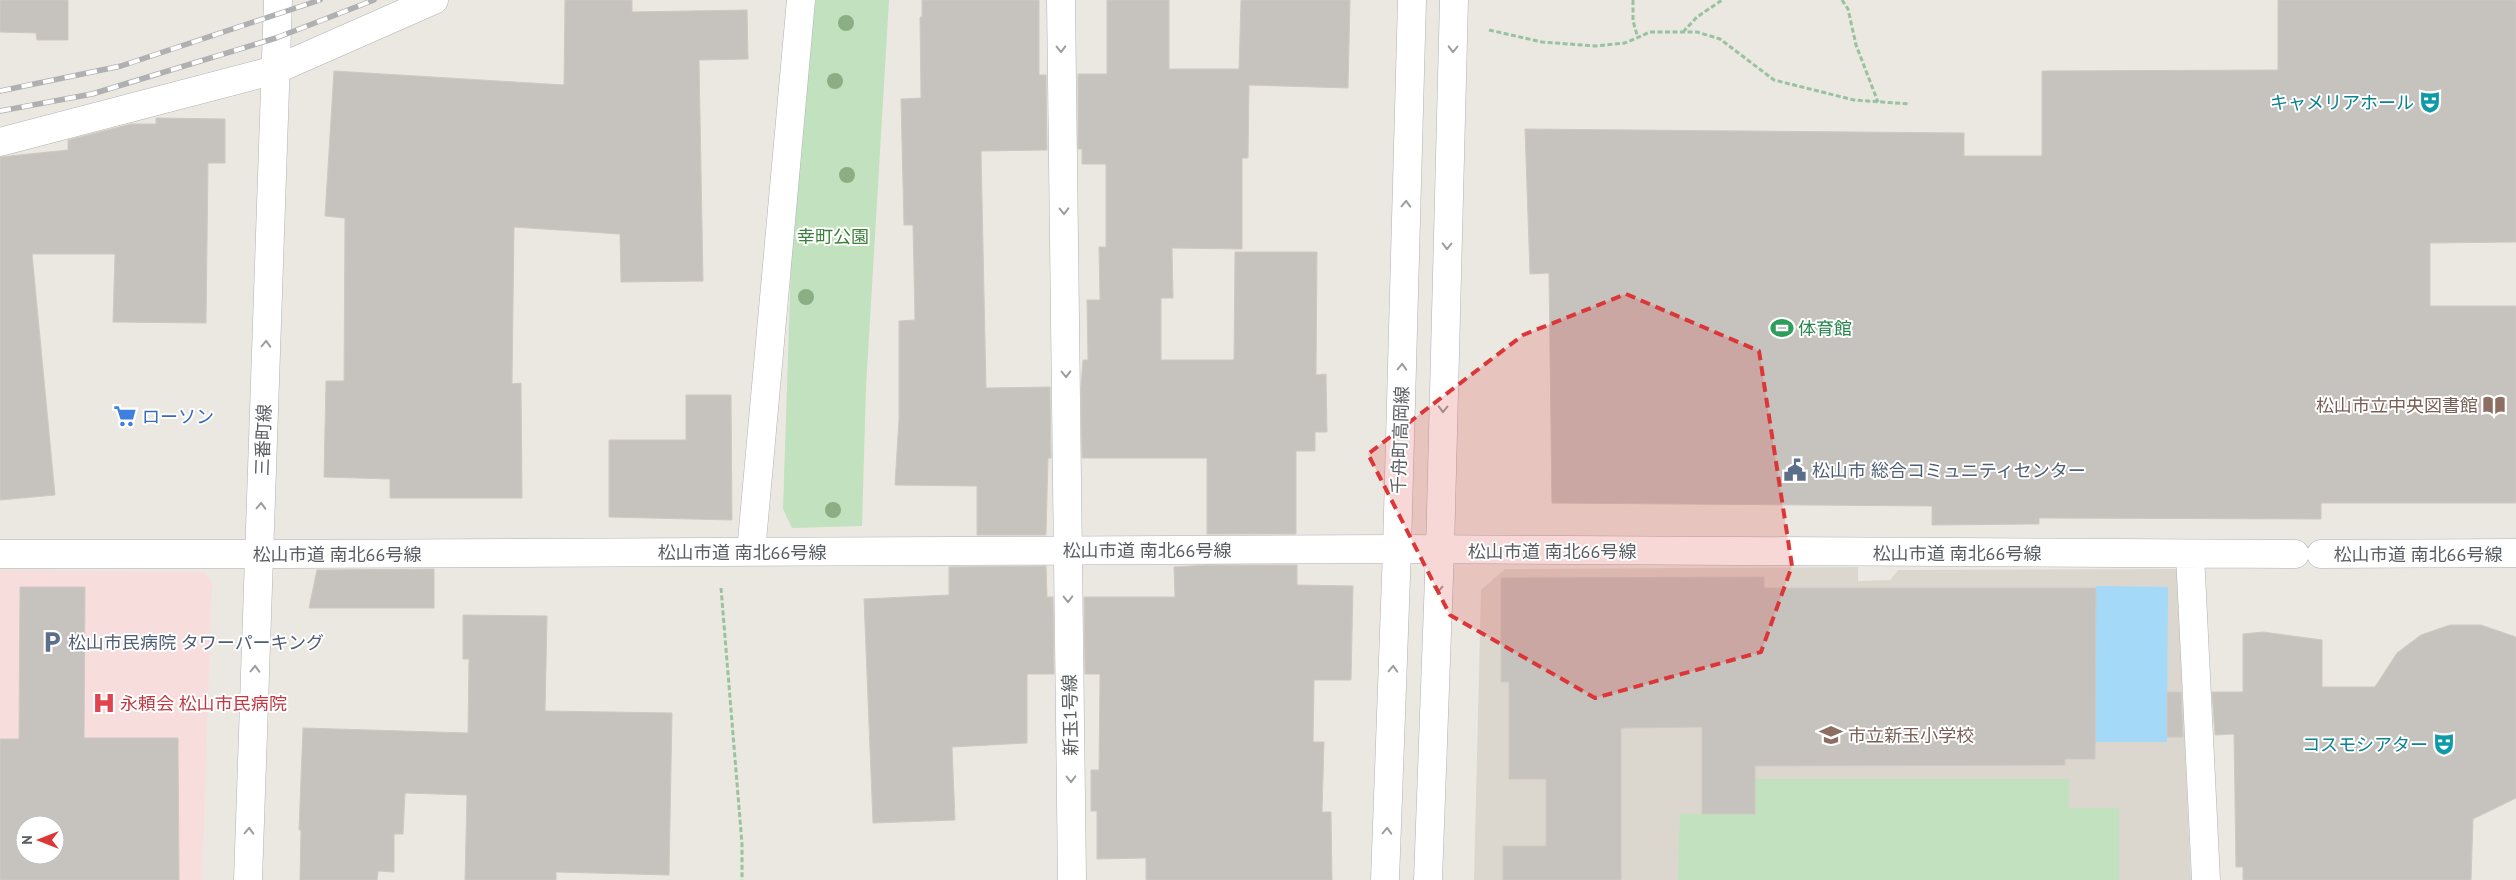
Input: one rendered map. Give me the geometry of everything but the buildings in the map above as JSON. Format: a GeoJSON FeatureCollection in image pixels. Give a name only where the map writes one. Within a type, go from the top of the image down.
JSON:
{"type":"FeatureCollection","features":[{"type":"Feature","properties":{"kind":"street","name":"三番町線"},"geometry":{"type":"LineString","coordinates":[[248,880],[278,0]]}},
{"type":"Feature","properties":{"kind":"street"},"geometry":{"type":"LineString","coordinates":[[0,142],[275,70],[434,0]]}},
{"type":"Feature","properties":{"kind":"street"},"geometry":{"type":"LineString","coordinates":[[751,552],[801,0]]}},
{"type":"Feature","properties":{"kind":"street","name":"新玉1号線"},"geometry":{"type":"LineString","coordinates":[[1061,0],[1072,880]]}},
{"type":"Feature","properties":{"kind":"street","name":"千舟町高岡線"},"geometry":{"type":"LineString","coordinates":[[1385,880],[1397,549],[1412,0]]}},
{"type":"Feature","properties":{"kind":"street"},"geometry":{"type":"LineString","coordinates":[[1428,880],[1440,550],[1454,0]]}},
{"type":"Feature","properties":{"kind":"street","name":"松山市道 南北66号線"},"geometry":{"type":"LineString","coordinates":[[0,554],[1397,549],[2190,554],[2516,553]]}},
{"type":"Feature","properties":{"kind":"street"},"geometry":{"type":"LineString","coordinates":[[2190,554],[2206,880]]}},
{"type":"Feature","properties":{"kind":"path"},"geometry":{"type":"LineString","coordinates":[[1633,0],[1633,21],[1638,38]]}},
{"type":"Feature","properties":{"kind":"path"},"geometry":{"type":"LineString","coordinates":[[1683,32],[1697,17],[1722,0]]}},
{"type":"Feature","properties":{"kind":"path"},"geometry":{"type":"LineString","coordinates":[[1842,0],[1848,9],[1856,45],[1878,102]]}},
{"type":"Feature","properties":{"kind":"path"},"geometry":{"type":"LineString","coordinates":[[1485,30],[1542,42],[1595,46],[1625,43],[1650,32],[1697,32],[1720,39],[1774,80],[1854,100],[1910,104]]}},
{"type":"Feature","properties":{"kind":"path"},"geometry":{"type":"LineString","coordinates":[[719,552],[742,844],[742,880]]}},
{"type":"Feature","properties":{"kind":"highlighted area"},"geometry":{"type":"Polygon","coordinates":[[[1626,294],[1759,351],[1792,566],[1761,652],[1595,698],[1450,615],[1368,454],[1523,335],[1626,294]]]}},
{"type":"Feature","properties":{"kind":"shaded area","name":"市立新玉小学校"},"geometry":{"type":"Polygon","coordinates":[[[1858,567],[1858,581],[1890,580],[1898,570],[2177,569],[2191,880],[1474,880],[1481,590],[1505,569],[1858,567]]]}},
{"type":"Feature","properties":{"kind":"shaded area","name":"永頼会 松山市民病院"},"geometry":{"type":"Polygon","coordinates":[[[0,570],[204,572],[212,581],[202,880],[0,880],[0,570]]]}},
{"type":"Feature","properties":{"kind":"green space","name":"幸町公園"},"geometry":{"type":"Polygon","coordinates":[[[816,0],[889,0],[866,387],[862,526],[792,528],[783,509],[792,234],[801,94],[816,0]]]}},
{"type":"Feature","properties":{"kind":"green space"},"geometry":{"type":"Polygon","coordinates":[[[1755,779],[2069,779],[2069,808],[2119,808],[2119,880],[1678,880],[1680,814],[1755,814],[1755,779]]]}},
{"type":"Feature","properties":{"kind":"water"},"geometry":{"type":"Polygon","coordinates":[[[2096,586],[2168,587],[2167,742],[2095,742],[2096,586]]]}},
{"type":"Feature","properties":{"kind":"railway"},"geometry":{"type":"LineString","coordinates":[[0,91],[121,66],[320,0]]}},
{"type":"Feature","properties":{"kind":"railway"},"geometry":{"type":"LineString","coordinates":[[0,111],[92,94],[276,38],[374,0]]}},
{"type":"Feature","properties":{"kind":"place","name":"キャメリアホール"},"geometry":{"type":"Point","coordinates":[2430,102]}},
{"type":"Feature","properties":{"kind":"place","name":"体育館"},"geometry":{"type":"Point","coordinates":[1782,328]}},
{"type":"Feature","properties":{"kind":"place","name":"松山市立中央図書館"},"geometry":{"type":"Point","coordinates":[2494,405]}},
{"type":"Feature","properties":{"kind":"place","name":"ローソン"},"geometry":{"type":"Point","coordinates":[125,416]}},
{"type":"Feature","properties":{"kind":"place","name":"松山市 総合コミュニティセンター"},"geometry":{"type":"Point","coordinates":[1795,470]}},
{"type":"Feature","properties":{"kind":"place","name":"松山市民病院 タワーパーキング"},"geometry":{"type":"Point","coordinates":[52,642]}},
{"type":"Feature","properties":{"kind":"place","name":"永頼会 松山市民病院"},"geometry":{"type":"Point","coordinates":[104,703]}},
{"type":"Feature","properties":{"kind":"place","name":"市立新玉小学校"},"geometry":{"type":"Point","coordinates":[1831,735]}},
{"type":"Feature","properties":{"kind":"place","name":"コスモシアター"},"geometry":{"type":"Point","coordinates":[2444,744]}}]}
